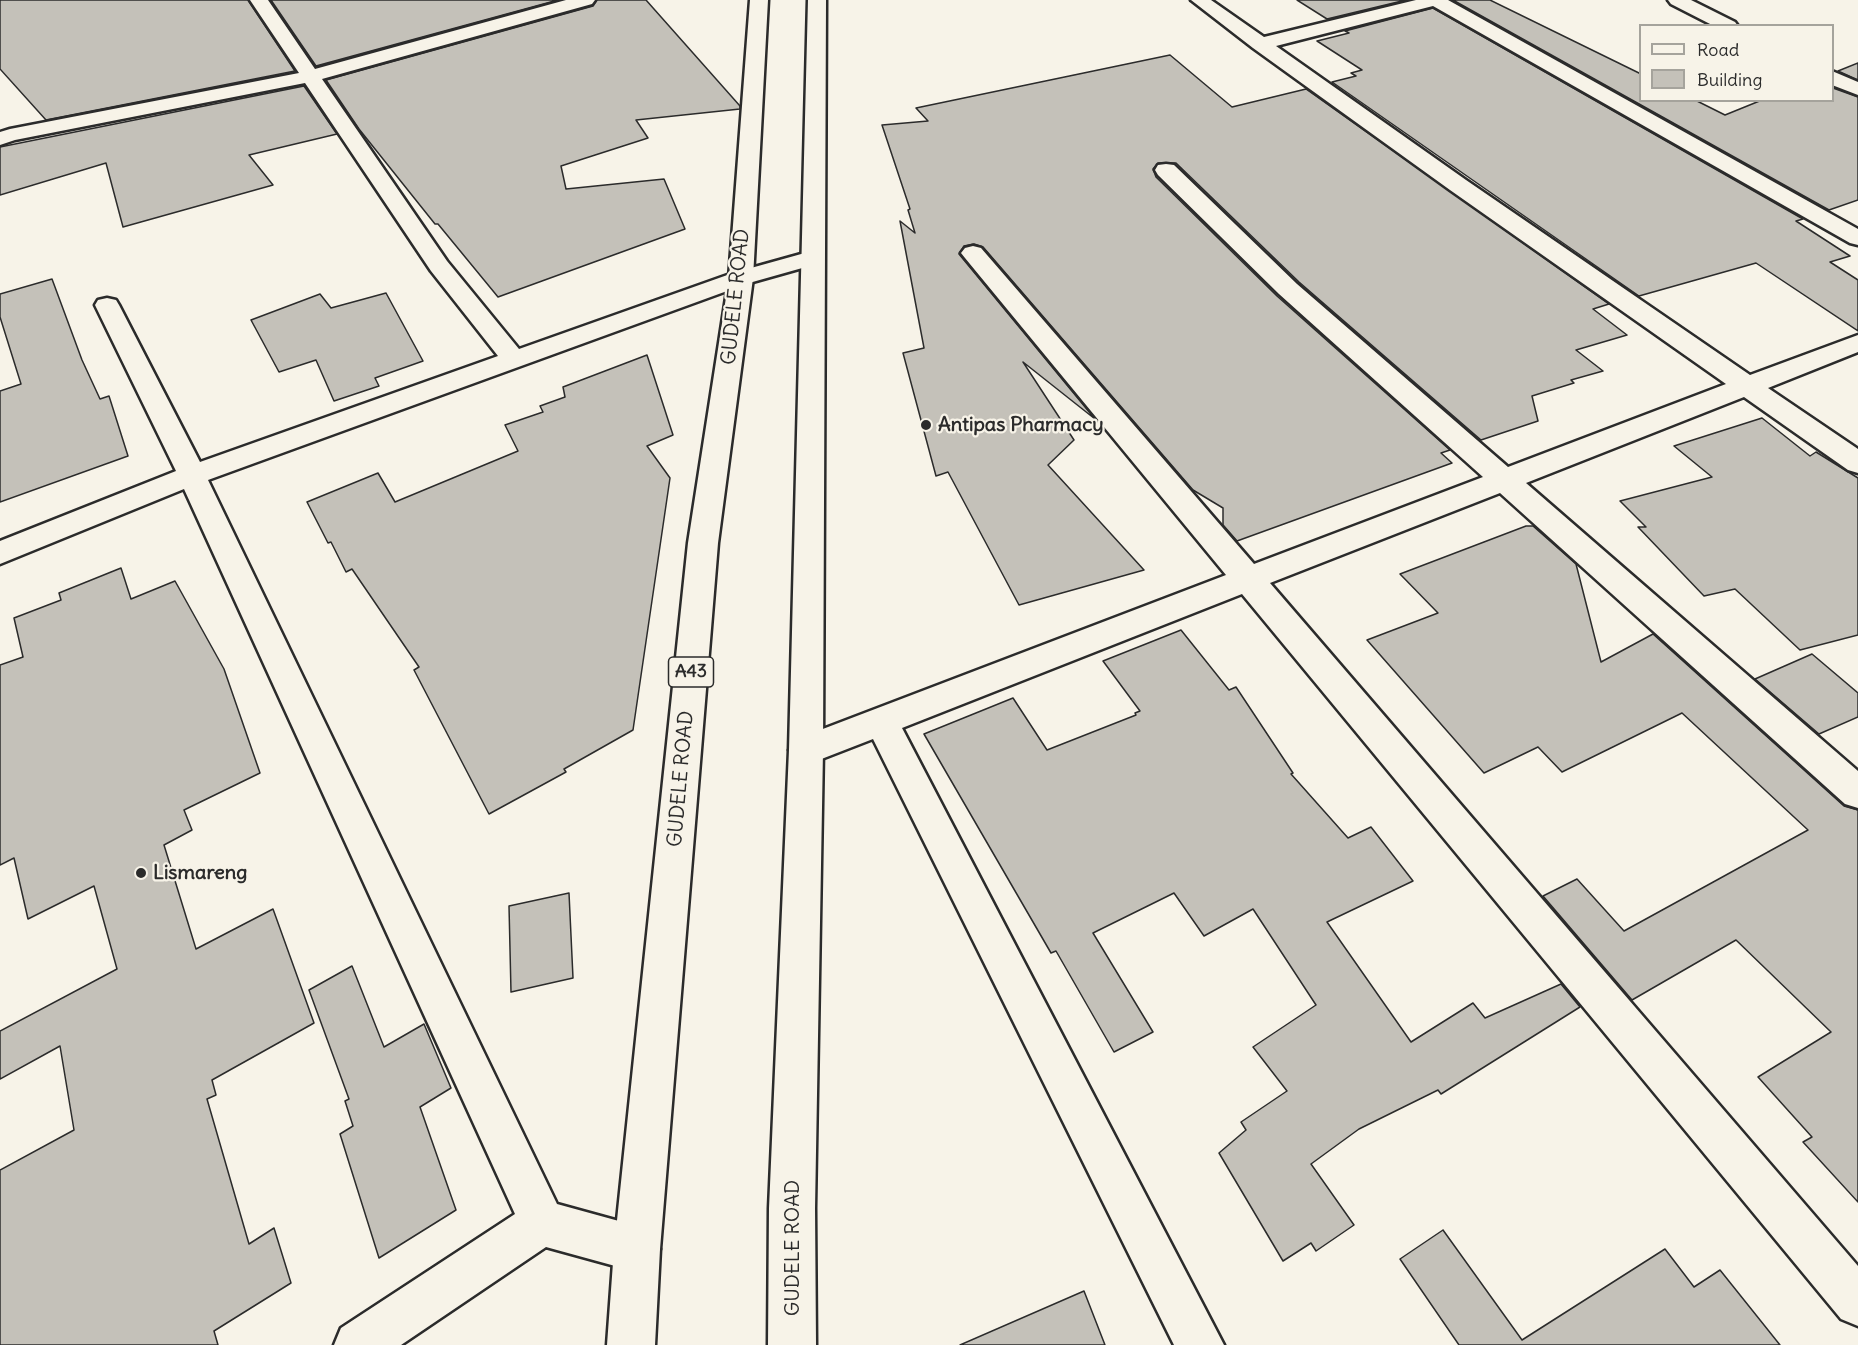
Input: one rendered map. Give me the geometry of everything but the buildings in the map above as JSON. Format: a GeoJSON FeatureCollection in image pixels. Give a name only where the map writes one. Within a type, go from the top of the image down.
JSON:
{"type":"FeatureCollection","features":[{"type":"Feature","properties":{"kind":"main road"},"geometry":{"type":"LineString","coordinates":[[259,0],[312,76],[382,185],[439,266],[514,360]]}},
{"type":"Feature","properties":{"kind":"main road"},"geometry":{"type":"LineString","coordinates":[[516,0],[530,15]]}},
{"type":"Feature","properties":{"kind":"main road"},"geometry":{"type":"LineString","coordinates":[[5,131],[312,76],[586,0]]}},
{"type":"Feature","properties":{"kind":"main road","name":"GUDELE ROAD"},"geometry":{"type":"LineString","coordinates":[[631,1345],[637,1250],[703,543],[741,278],[759,0]]}},
{"type":"Feature","properties":{"kind":"main road","name":"GUDELE ROAD"},"geometry":{"type":"LineString","coordinates":[[792,1345],[792,1208],[806,750],[817,0]]}},
{"type":"Feature","properties":{"kind":"main road"},"geometry":{"type":"LineString","coordinates":[[1200,0],[1858,463]]}},
{"type":"Feature","properties":{"kind":"main road"},"geometry":{"type":"LineString","coordinates":[[1260,44],[1436,0],[1858,238]]}},
{"type":"Feature","properties":{"kind":"main road"},"geometry":{"type":"LineString","coordinates":[[1677,0],[1725,24]]}},
{"type":"Feature","properties":{"kind":"main road"},"geometry":{"type":"LineString","coordinates":[[1834,77],[1858,89]]}},
{"type":"Feature","properties":{"kind":"main road"},"geometry":{"type":"LineString","coordinates":[[1166,170],[1288,289],[1858,793]]}},
{"type":"Feature","properties":{"kind":"main road"},"geometry":{"type":"LineString","coordinates":[[973,253],[1858,1302]]}},
{"type":"Feature","properties":{"kind":"main road"},"geometry":{"type":"LineString","coordinates":[[0,553],[192,475],[741,278],[812,258]]}},
{"type":"Feature","properties":{"kind":"main road"},"geometry":{"type":"LineString","coordinates":[[106,304],[192,475],[542,1223],[637,1250]]}},
{"type":"Feature","properties":{"kind":"main road"},"geometry":{"type":"LineString","coordinates":[[806,750],[1858,343]]}},
{"type":"Feature","properties":{"kind":"main road"},"geometry":{"type":"LineString","coordinates":[[881,722],[1200,1345]]}},
{"type":"Feature","properties":{"kind":"main road"},"geometry":{"type":"LineString","coordinates":[[358,1345],[542,1223]]}},
{"type":"Feature","properties":{"kind":"place","name":"Antipas Pharmacy"},"geometry":{"type":"Point","coordinates":[926,425]}},
{"type":"Feature","properties":{"kind":"place","name":"Lismareng"},"geometry":{"type":"Point","coordinates":[141,873]}}]}
